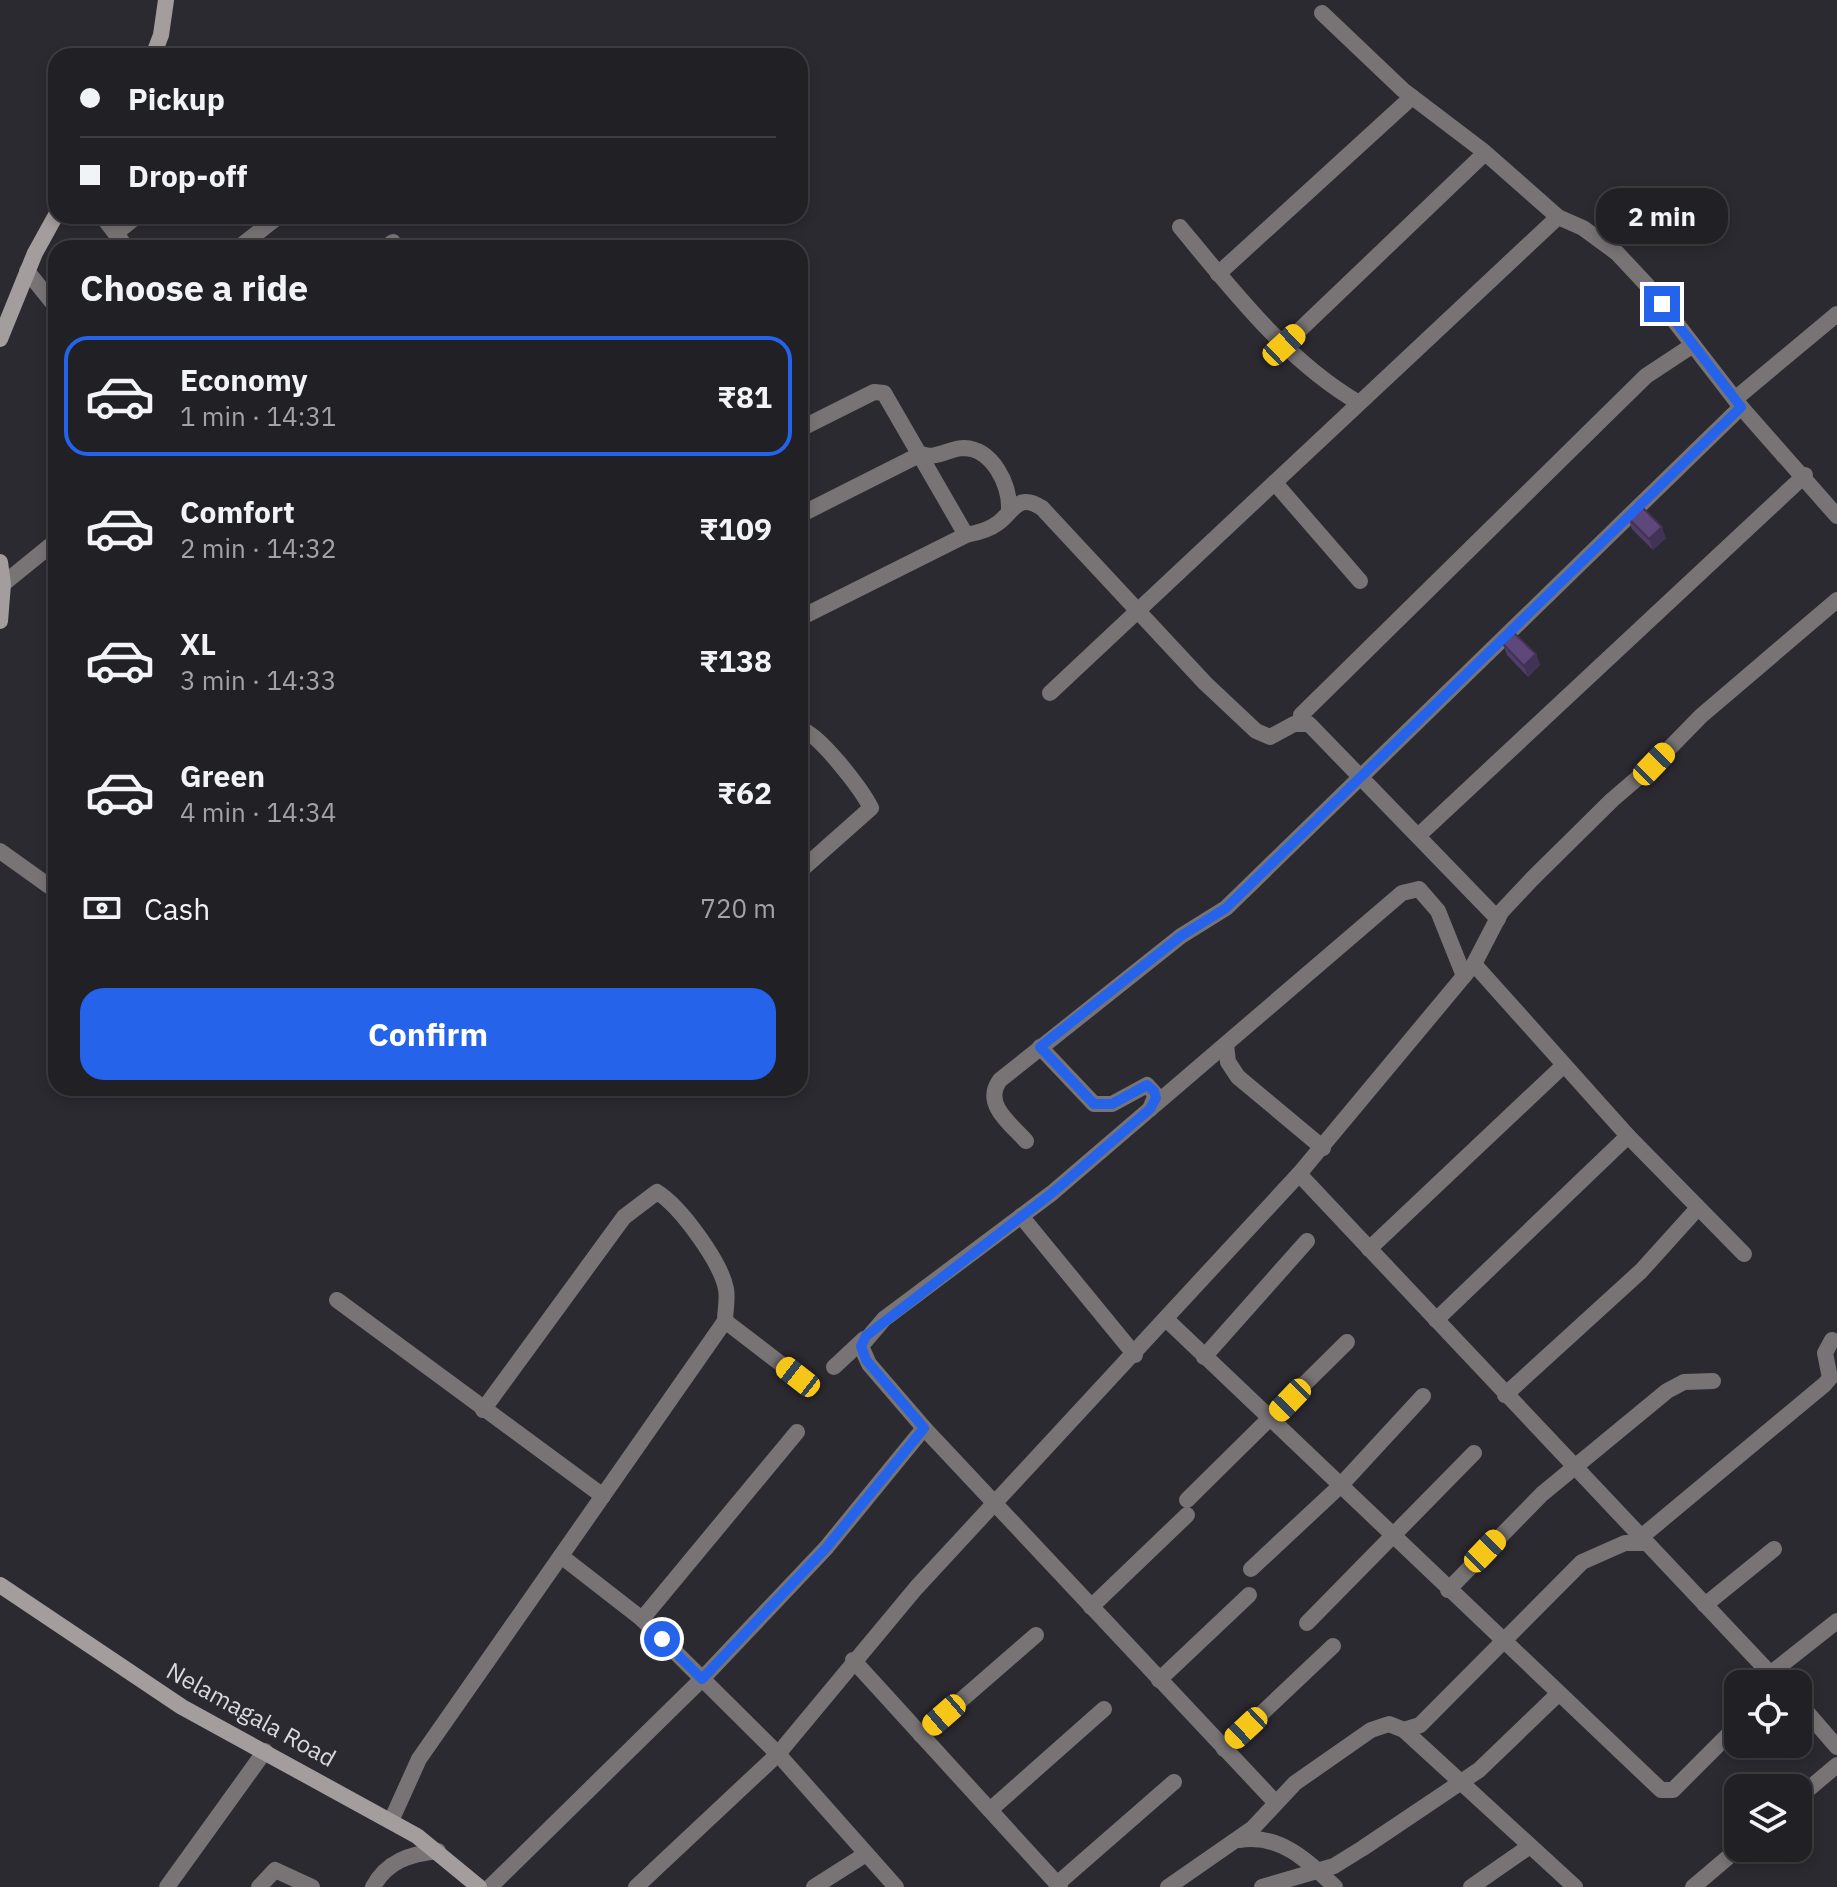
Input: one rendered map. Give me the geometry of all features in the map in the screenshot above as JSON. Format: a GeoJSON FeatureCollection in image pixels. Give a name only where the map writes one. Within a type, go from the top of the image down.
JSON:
{"type":"FeatureCollection","features":[{"type":"Feature","properties":{"kind":"street"},"geometry":{"type":"LineString","coordinates":[[156,48],[164,25],[166,0]]}},
{"type":"Feature","properties":{"kind":"street"},"geometry":{"type":"LineString","coordinates":[[1322,13],[1412,97],[1485,153],[1558,217],[1583,228],[1617,253],[1738,403],[1805,475],[1837,516]]}},
{"type":"Feature","properties":{"kind":"street"},"geometry":{"type":"LineString","coordinates":[[1218,274],[1412,97]]}},
{"type":"Feature","properties":{"kind":"street"},"geometry":{"type":"LineString","coordinates":[[1284,345],[1485,153]]}},
{"type":"Feature","properties":{"kind":"street"},"geometry":{"type":"LineString","coordinates":[[1050,693],[1558,217]]}},
{"type":"Feature","properties":{"kind":"street"},"geometry":{"type":"LineString","coordinates":[[0,339],[27,271],[51,224]]}},
{"type":"Feature","properties":{"kind":"street"},"geometry":{"type":"LineString","coordinates":[[109,224],[121,240]]}},
{"type":"Feature","properties":{"kind":"street"},"geometry":{"type":"LineString","coordinates":[[116,233],[127,224]]}},
{"type":"Feature","properties":{"kind":"street"},"geometry":{"type":"LineString","coordinates":[[248,240],[269,224]]}},
{"type":"Feature","properties":{"kind":"street"},"geometry":{"type":"LineString","coordinates":[[1180,227],[1218,274],[1284,345],[1311,371],[1359,403]]}},
{"type":"Feature","properties":{"kind":"street"},"geometry":{"type":"LineString","coordinates":[[27,271],[48,297]]}},
{"type":"Feature","properties":{"kind":"street"},"geometry":{"type":"LineString","coordinates":[[1026,1141],[995,1106],[993,1093],[1000,1080],[1181,936],[1214,919],[1738,403],[1837,314]]}},
{"type":"Feature","properties":{"kind":"street"},"geometry":{"type":"LineString","coordinates":[[1301,722],[1301,715],[1646,376],[1693,345]]}},
{"type":"Feature","properties":{"kind":"street"},"geometry":{"type":"LineString","coordinates":[[808,425],[880,392],[893,403],[966,535]]}},
{"type":"Feature","properties":{"kind":"street"},"geometry":{"type":"LineString","coordinates":[[808,511],[921,454],[930,457],[966,448],[983,455],[1002,477],[1009,510]]}},
{"type":"Feature","properties":{"kind":"street"},"geometry":{"type":"LineString","coordinates":[[1418,836],[1805,475]]}},
{"type":"Feature","properties":{"kind":"street"},"geometry":{"type":"LineString","coordinates":[[1275,483],[1360,581]]}},
{"type":"Feature","properties":{"kind":"street"},"geometry":{"type":"LineString","coordinates":[[808,614],[966,535],[992,527],[1009,510],[1025,501],[1042,508],[1205,683],[1256,731],[1270,737],[1301,722],[1309,724],[1498,919]]}},
{"type":"Feature","properties":{"kind":"street"},"geometry":{"type":"LineString","coordinates":[[3,584],[48,547]]}},
{"type":"Feature","properties":{"kind":"street"},"geometry":{"type":"LineString","coordinates":[[0,562],[3,584],[0,621]]}},
{"type":"Feature","properties":{"kind":"street"},"geometry":{"type":"LineString","coordinates":[[636,1887],[778,1754],[853,1660],[1323,1148],[1469,970],[1498,919],[1532,879],[1701,716],[1837,600]]}},
{"type":"Feature","properties":{"kind":"street"},"geometry":{"type":"LineString","coordinates":[[808,731],[821,743],[871,808],[808,864]]}},
{"type":"Feature","properties":{"kind":"street"},"geometry":{"type":"LineString","coordinates":[[0,851],[48,885]]}},
{"type":"Feature","properties":{"kind":"street"},"geometry":{"type":"LineString","coordinates":[[834,1367],[884,1319],[1021,1216],[1408,890],[1419,889],[1431,899],[1469,970],[1564,1065],[1697,1209],[1744,1254]]}},
{"type":"Feature","properties":{"kind":"street"},"geometry":{"type":"LineString","coordinates":[[1226,1045],[1228,1062],[1238,1077],[1323,1148]]}},
{"type":"Feature","properties":{"kind":"street"},"geometry":{"type":"LineString","coordinates":[[1040,1047],[1094,1104],[1112,1104],[1147,1085],[1156,1095],[1150,1109]]}},
{"type":"Feature","properties":{"kind":"street"},"geometry":{"type":"LineString","coordinates":[[1369,1249],[1564,1065]]}},
{"type":"Feature","properties":{"kind":"street"},"geometry":{"type":"LineString","coordinates":[[1436,1320],[1628,1136]]}},
{"type":"Feature","properties":{"kind":"street"},"geometry":{"type":"LineString","coordinates":[[1299,1174],[1767,1670]]}},
{"type":"Feature","properties":{"kind":"street"},"geometry":{"type":"LineString","coordinates":[[391,1821],[419,1759],[725,1321],[726,1288],[706,1251],[672,1202],[657,1192],[624,1217],[483,1410]]}},
{"type":"Feature","properties":{"kind":"street"},"geometry":{"type":"LineString","coordinates":[[1505,1395],[1641,1271],[1697,1209]]}},
{"type":"Feature","properties":{"kind":"street"},"geometry":{"type":"LineString","coordinates":[[1021,1216],[1135,1355]]}},
{"type":"Feature","properties":{"kind":"street"},"geometry":{"type":"LineString","coordinates":[[1204,1357],[1307,1241]]}},
{"type":"Feature","properties":{"kind":"street"},"geometry":{"type":"LineString","coordinates":[[337,1300],[603,1496]]}},
{"type":"Feature","properties":{"kind":"street"},"geometry":{"type":"LineString","coordinates":[[1167,1320],[1557,1695],[1665,1792],[1673,1790],[1724,1739]]}},
{"type":"Feature","properties":{"kind":"street"},"geometry":{"type":"LineString","coordinates":[[725,1321],[798,1377]]}},
{"type":"Feature","properties":{"kind":"street"},"geometry":{"type":"LineString","coordinates":[[864,1339],[861,1346],[866,1360],[924,1428],[1276,1803]]}},
{"type":"Feature","properties":{"kind":"street"},"geometry":{"type":"LineString","coordinates":[[1404,1730],[1420,1725],[1588,1558],[1625,1543],[1643,1541],[1831,1387],[1825,1353],[1832,1340]]}},
{"type":"Feature","properties":{"kind":"street"},"geometry":{"type":"LineString","coordinates":[[1091,1607],[1347,1342]]}},
{"type":"Feature","properties":{"kind":"street"},"geometry":{"type":"LineString","coordinates":[[1448,1590],[1532,1503],[1675,1385],[1713,1381]]}},
{"type":"Feature","properties":{"kind":"street"},"geometry":{"type":"LineString","coordinates":[[1251,1569],[1340,1486],[1423,1396]]}},
{"type":"Feature","properties":{"kind":"street"},"geometry":{"type":"LineString","coordinates":[[490,1887],[702,1679],[826,1548],[924,1428]]}},
{"type":"Feature","properties":{"kind":"street"},"geometry":{"type":"LineString","coordinates":[[642,1619],[797,1432]]}},
{"type":"Feature","properties":{"kind":"street"},"geometry":{"type":"LineString","coordinates":[[1307,1623],[1474,1453]]}},
{"type":"Feature","properties":{"kind":"street"},"geometry":{"type":"LineString","coordinates":[[1705,1605],[1774,1549]]}},
{"type":"Feature","properties":{"kind":"street"},"geometry":{"type":"LineString","coordinates":[[561,1556],[642,1619],[778,1754],[896,1887]]}},
{"type":"Feature","properties":{"kind":"street","name":"Nelamagala Road"},"geometry":{"type":"LineString","coordinates":[[0,1585],[124,1671],[391,1821],[438,1851],[479,1887]]}},
{"type":"Feature","properties":{"kind":"street"},"geometry":{"type":"LineString","coordinates":[[1159,1680],[1249,1595]]}},
{"type":"Feature","properties":{"kind":"street"},"geometry":{"type":"LineString","coordinates":[[1788,1670],[1837,1621]]}},
{"type":"Feature","properties":{"kind":"street"},"geometry":{"type":"LineString","coordinates":[[921,1735],[1036,1635]]}},
{"type":"Feature","properties":{"kind":"street"},"geometry":{"type":"LineString","coordinates":[[1224,1749],[1333,1646]]}},
{"type":"Feature","properties":{"kind":"street"},"geometry":{"type":"LineString","coordinates":[[853,1660],[1058,1885],[1174,1782]]}},
{"type":"Feature","properties":{"kind":"street"},"geometry":{"type":"LineString","coordinates":[[1262,1887],[1318,1871],[1363,1848],[1507,1745],[1557,1695]]}},
{"type":"Feature","properties":{"kind":"street"},"geometry":{"type":"LineString","coordinates":[[990,1810],[1104,1709]]}},
{"type":"Feature","properties":{"kind":"street"},"geometry":{"type":"LineString","coordinates":[[1812,1718],[1837,1747]]}},
{"type":"Feature","properties":{"kind":"street"},"geometry":{"type":"LineString","coordinates":[[1168,1887],[1253,1828],[1295,1783],[1371,1730],[1389,1724],[1404,1730],[1575,1887]]}},
{"type":"Feature","properties":{"kind":"street"},"geometry":{"type":"LineString","coordinates":[[167,1887],[265,1751]]}},
{"type":"Feature","properties":{"kind":"street"},"geometry":{"type":"LineString","coordinates":[[1812,1786],[1837,1765]]}},
{"type":"Feature","properties":{"kind":"street"},"geometry":{"type":"LineString","coordinates":[[1233,1841],[1255,1837],[1279,1843],[1335,1887]]}},
{"type":"Feature","properties":{"kind":"street"},"geometry":{"type":"LineString","coordinates":[[1471,1887],[1530,1846]]}},
{"type":"Feature","properties":{"kind":"street"},"geometry":{"type":"LineString","coordinates":[[373,1887],[393,1863],[406,1856],[438,1851]]}},
{"type":"Feature","properties":{"kind":"street"},"geometry":{"type":"LineString","coordinates":[[814,1887],[866,1854]]}},
{"type":"Feature","properties":{"kind":"street"},"geometry":{"type":"LineString","coordinates":[[1693,1887],[1724,1861]]}},
{"type":"Feature","properties":{"kind":"street"},"geometry":{"type":"LineString","coordinates":[[259,1887],[275,1870],[312,1887]]}},
{"type":"Feature","properties":{"kind":"building"},"geometry":{"type":"Polygon","coordinates":[[[1641,506],[1662,527],[1649,539],[1628,518],[1641,506]]]}},
{"type":"Feature","properties":{"kind":"building"},"geometry":{"type":"Polygon","coordinates":[[[1514,633],[1536,654],[1524,666],[1503,644],[1514,633]]]}},
{"type":"Feature","properties":{"kind":"route"},"geometry":{"type":"LineString","coordinates":[[662,1639],[702,1679],[826,1548],[924,1428],[866,1360],[861,1346],[866,1336],[884,1319],[1052,1193],[1150,1109],[1156,1098],[1147,1085],[1112,1104],[1094,1104],[1040,1047],[1181,936],[1214,919],[1741,407],[1662,304]]}}]}
